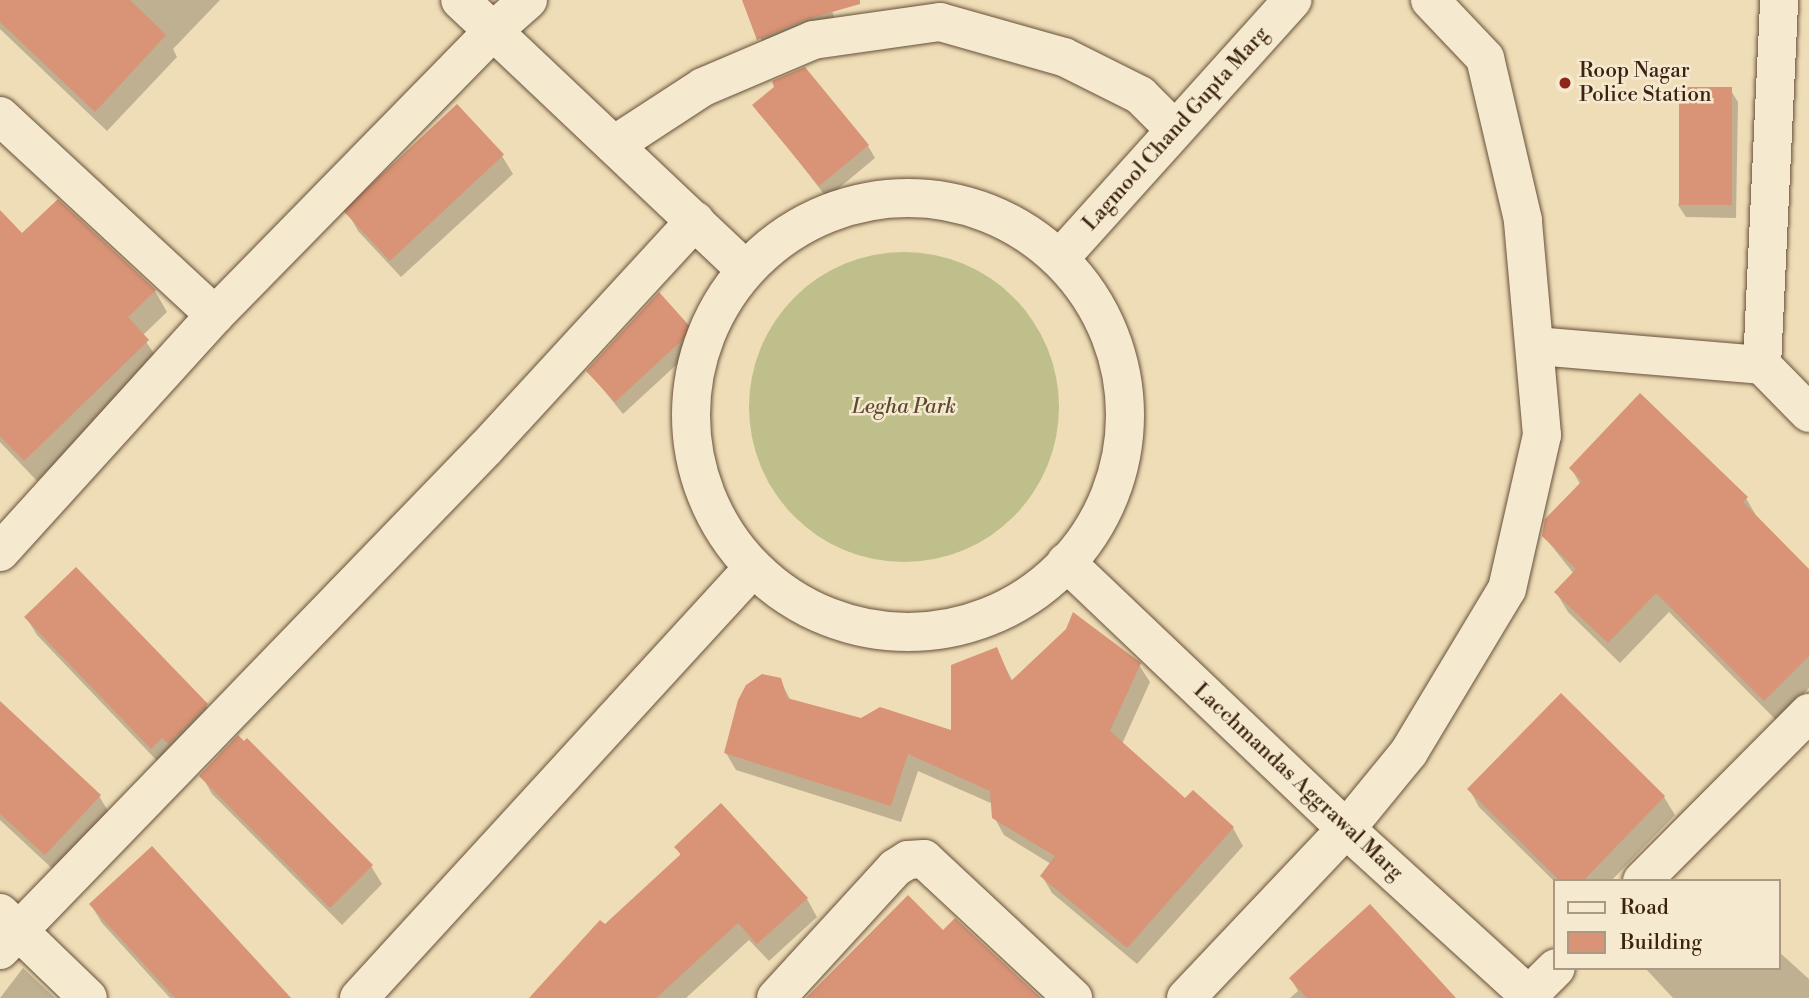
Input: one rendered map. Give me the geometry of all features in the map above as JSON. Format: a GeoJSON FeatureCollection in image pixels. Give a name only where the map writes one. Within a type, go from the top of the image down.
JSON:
{"type":"FeatureCollection","features":[{"type":"Feature","properties":{"kind":"street"},"geometry":{"type":"LineString","coordinates":[[460,0],[745,269]]}},
{"type":"Feature","properties":{"kind":"street"},"geometry":{"type":"LineString","coordinates":[[0,552],[215,315],[493,31],[528,0]]}},
{"type":"Feature","properties":{"kind":"street"},"geometry":{"type":"LineString","coordinates":[[1186,998],[1346,829],[1409,752],[1507,589],[1542,435],[1524,220],[1485,58],[1430,0]]}},
{"type":"Feature","properties":{"kind":"street"},"geometry":{"type":"LineString","coordinates":[[1762,365],[1779,0]]}},
{"type":"Feature","properties":{"kind":"street","name":"Lagmool Chand Gupta Marg"},"geometry":{"type":"LineString","coordinates":[[1061,257],[1288,1]]}},
{"type":"Feature","properties":{"kind":"street"},"geometry":{"type":"LineString","coordinates":[[614,145],[703,87],[813,40],[940,22],[1064,57],[1140,95],[1175,130]]}},
{"type":"Feature","properties":{"kind":"street"},"geometry":{"type":"LineString","coordinates":[[0,116],[215,315]]}},
{"type":"Feature","properties":{"kind":"street"},"geometry":{"type":"LineString","coordinates":[[936,197],[1009,220],[1061,257],[1105,320],[1125,393],[1120,470],[1096,528],[1047,585],[980,623],[905,635],[831,620],[752,569],[709,506],[690,432],[697,356],[730,287],[745,269],[790,229],[861,200],[899,198],[936,197]]}},
{"type":"Feature","properties":{"kind":"street"},"geometry":{"type":"LineString","coordinates":[[88,998],[6,931],[476,457],[695,221]]}},
{"type":"Feature","properties":{"kind":"street"},"geometry":{"type":"LineString","coordinates":[[1536,346],[1762,365],[1809,413]]}},
{"type":"Feature","properties":{"kind":"street","name":"Lacchmandas Aggrawal Marg"},"geometry":{"type":"LineString","coordinates":[[1066,562],[1346,829],[1529,997]]}},
{"type":"Feature","properties":{"kind":"street"},"geometry":{"type":"LineString","coordinates":[[359,998],[752,569]]}},
{"type":"Feature","properties":{"kind":"street"},"geometry":{"type":"LineString","coordinates":[[1644,879],[1809,713]]}},
{"type":"Feature","properties":{"kind":"street"},"geometry":{"type":"LineString","coordinates":[[776,998],[895,868],[908,859],[924,859],[1073,998]]}},
{"type":"Feature","properties":{"kind":"street"},"geometry":{"type":"LineString","coordinates":[[1529,997],[1554,970]]}},
{"type":"Feature","properties":{"kind":"green space","name":"Legha Park"},"geometry":{"type":"Polygon","coordinates":[[[904,252],[934,255],[963,264],[990,278],[1014,297],[1033,321],[1047,348],[1056,377],[1059,407],[1056,437],[1047,466],[1033,493],[1014,517],[990,536],[963,550],[934,559],[904,562],[874,559],[845,550],[818,536],[794,517],[775,493],[761,466],[752,437],[749,407],[752,377],[761,348],[775,321],[794,297],[818,278],[845,264],[874,255],[904,252]]]}},
{"type":"Feature","properties":{"kind":"building"},"geometry":{"type":"Polygon","coordinates":[[[0,0],[130,0],[166,35],[95,112],[0,22],[0,0]]]}},
{"type":"Feature","properties":{"kind":"building"},"geometry":{"type":"Polygon","coordinates":[[[742,0],[860,0],[860,4],[804,20],[757,40],[742,0]]]}},
{"type":"Feature","properties":{"kind":"building"},"geometry":{"type":"Polygon","coordinates":[[[805,67],[869,145],[819,186],[752,105],[774,87],[772,81],[805,67]]]}},
{"type":"Feature","properties":{"kind":"building"},"geometry":{"type":"Polygon","coordinates":[[[1679,87],[1732,87],[1732,205],[1679,205],[1679,87]]]}},
{"type":"Feature","properties":{"kind":"building"},"geometry":{"type":"Polygon","coordinates":[[[457,104],[504,154],[390,261],[343,210],[457,104]]]}},
{"type":"Feature","properties":{"kind":"building"},"geometry":{"type":"Polygon","coordinates":[[[58,199],[156,290],[128,317],[149,340],[24,461],[0,436],[0,210],[22,233],[58,199]]]}},
{"type":"Feature","properties":{"kind":"building"},"geometry":{"type":"Polygon","coordinates":[[[659,292],[693,330],[615,402],[586,371],[659,292]]]}},
{"type":"Feature","properties":{"kind":"building"},"geometry":{"type":"Polygon","coordinates":[[[1640,393],[1748,497],[1743,502],[1809,569],[1809,656],[1764,701],[1656,593],[1608,643],[1554,592],[1576,569],[1542,536],[1545,519],[1582,481],[1569,468],[1640,393]]]}},
{"type":"Feature","properties":{"kind":"building"},"geometry":{"type":"Polygon","coordinates":[[[76,567],[208,704],[169,744],[162,738],[151,749],[24,617],[76,567]]]}},
{"type":"Feature","properties":{"kind":"building"},"geometry":{"type":"Polygon","coordinates":[[[1073,612],[1141,663],[1110,731],[1185,798],[1193,790],[1234,827],[1127,948],[1040,876],[1055,856],[992,818],[990,791],[908,754],[891,806],[724,753],[738,700],[746,685],[762,674],[781,678],[787,698],[861,718],[880,707],[951,730],[951,665],[997,647],[1011,681],[1066,629],[1073,612]]]}},
{"type":"Feature","properties":{"kind":"building"},"geometry":{"type":"Polygon","coordinates":[[[1561,693],[1665,796],[1585,879],[1558,879],[1467,789],[1561,693]]]}},
{"type":"Feature","properties":{"kind":"building"},"geometry":{"type":"Polygon","coordinates":[[[0,701],[101,795],[45,855],[0,814],[0,701]]]}},
{"type":"Feature","properties":{"kind":"building"},"geometry":{"type":"Polygon","coordinates":[[[238,735],[244,741],[247,738],[373,865],[330,908],[199,776],[238,735]]]}},
{"type":"Feature","properties":{"kind":"building"},"geometry":{"type":"Polygon","coordinates":[[[721,803],[808,898],[757,944],[738,923],[656,998],[529,998],[600,920],[605,924],[681,854],[674,847],[721,803]]]}},
{"type":"Feature","properties":{"kind":"building"},"geometry":{"type":"Polygon","coordinates":[[[152,846],[291,998],[175,998],[89,904],[152,846]]]}},
{"type":"Feature","properties":{"kind":"building"},"geometry":{"type":"Polygon","coordinates":[[[908,895],[943,930],[955,918],[1041,998],[806,998],[908,895]]]}},
{"type":"Feature","properties":{"kind":"building"},"geometry":{"type":"Polygon","coordinates":[[[1370,904],[1456,998],[1307,998],[1289,978],[1370,904]]]}},
{"type":"Feature","properties":{"kind":"place","name":"Roop Nagar Police Station"},"geometry":{"type":"Point","coordinates":[1565,83]}}]}
